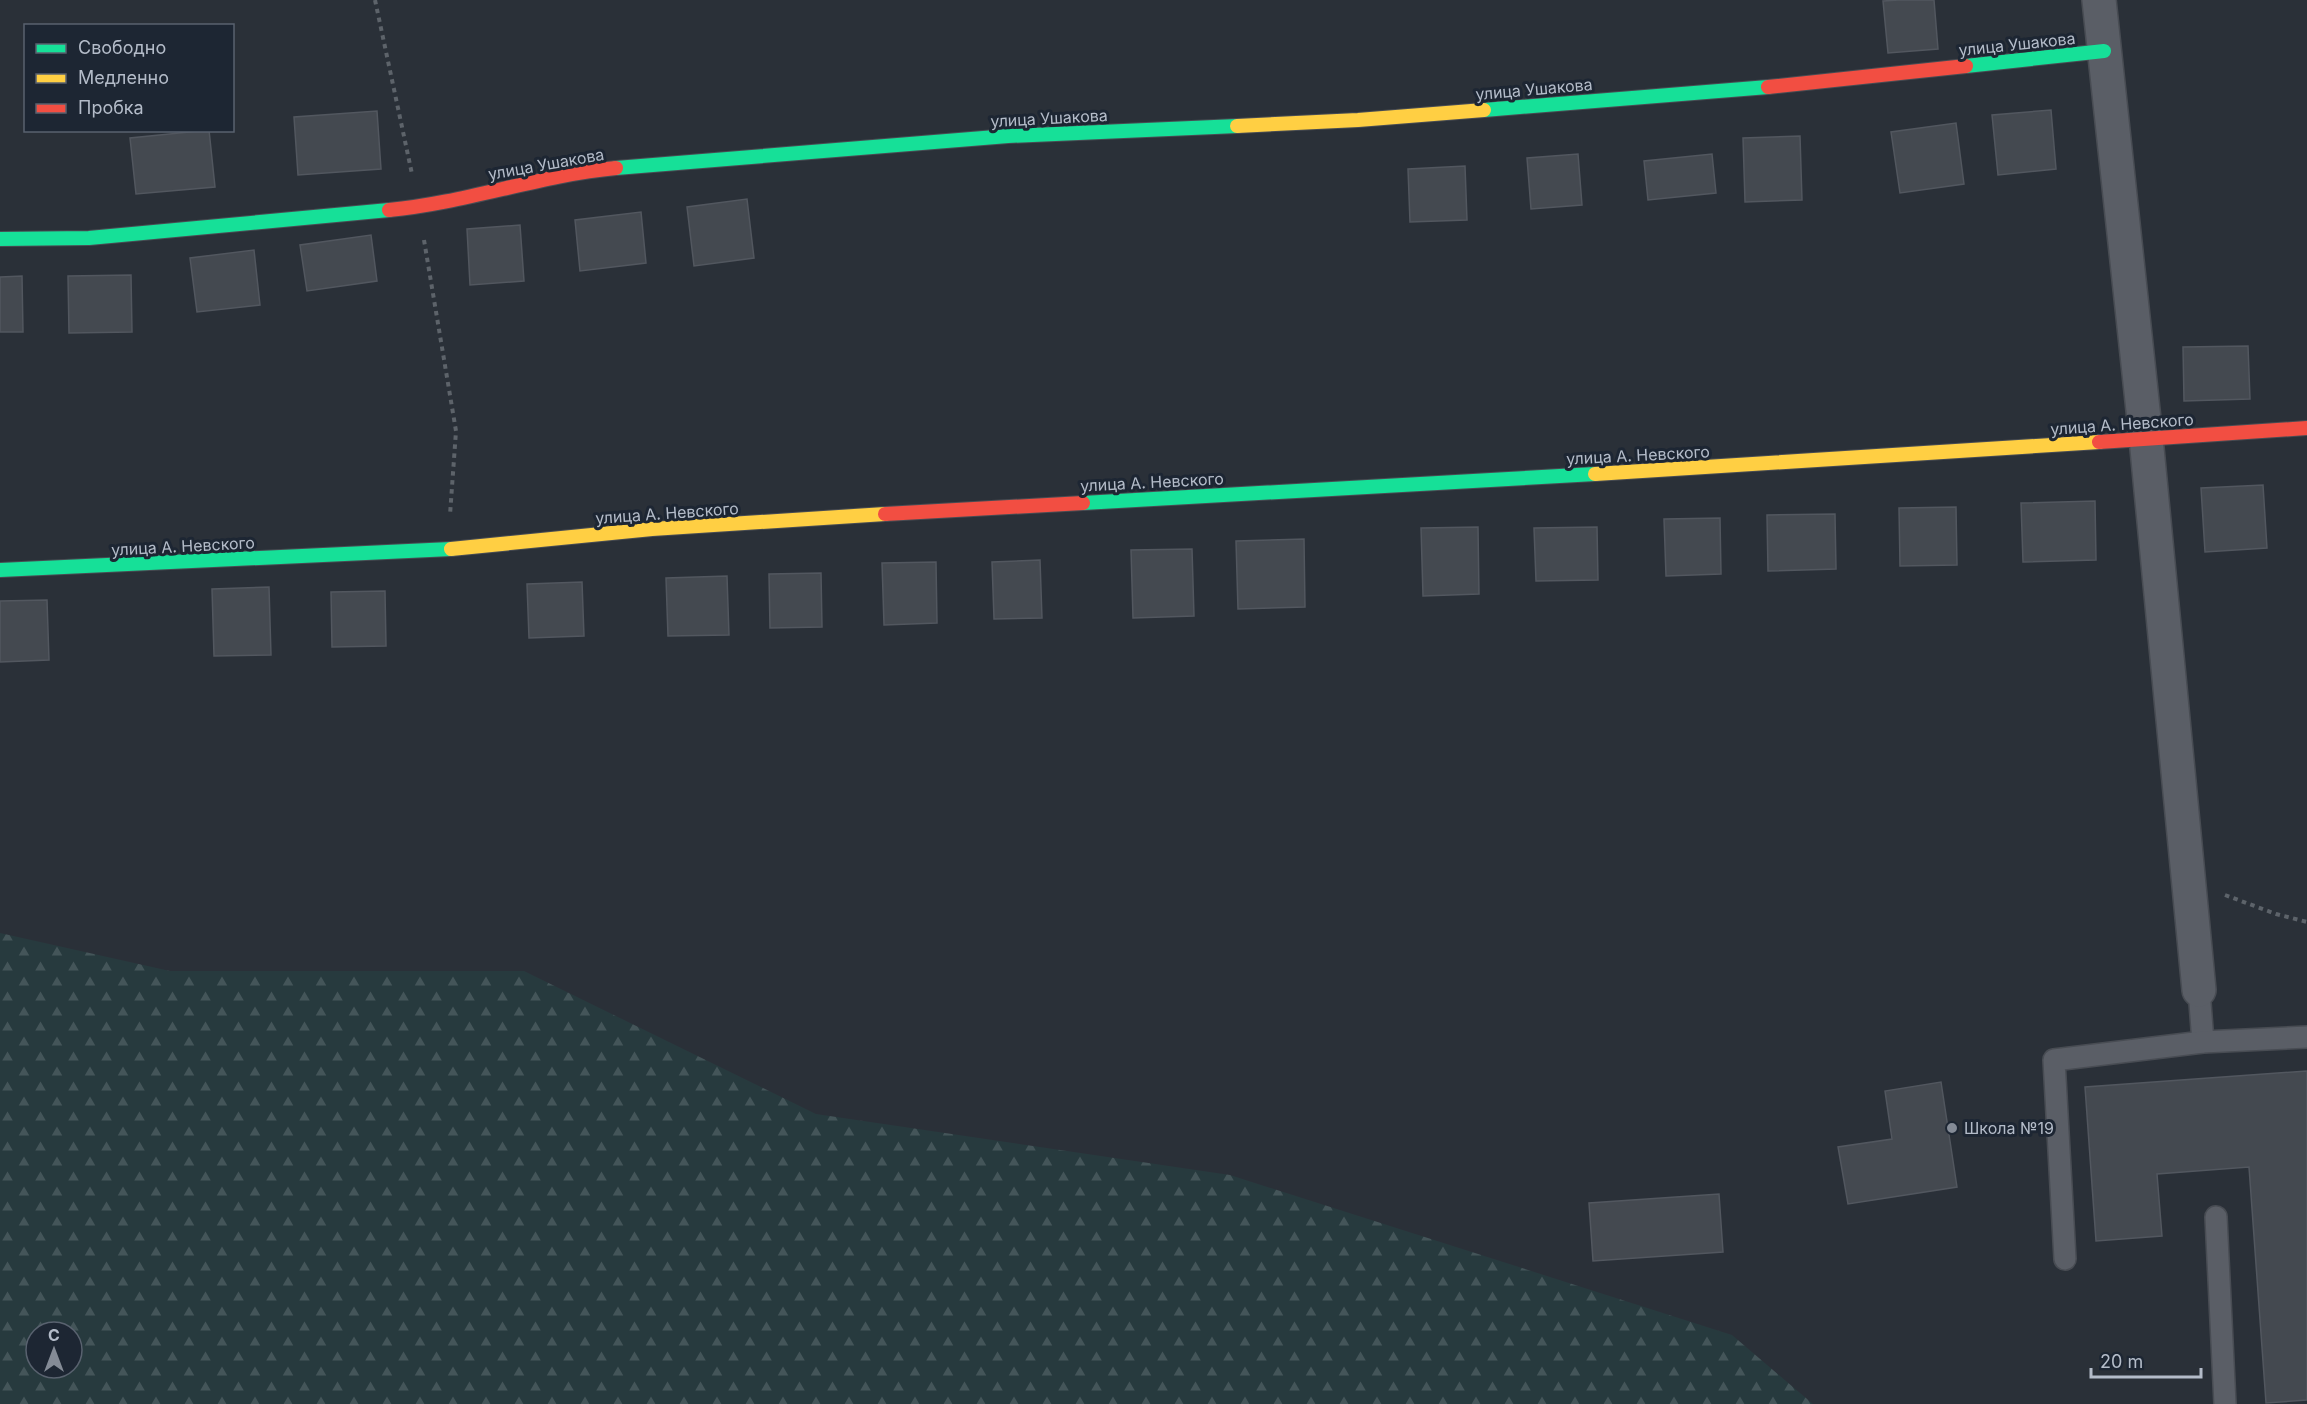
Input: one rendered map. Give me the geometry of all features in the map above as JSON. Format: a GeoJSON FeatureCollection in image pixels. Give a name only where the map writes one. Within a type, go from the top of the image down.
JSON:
{"type":"FeatureCollection","features":[{"type":"Feature","properties":{"kind":"street"},"geometry":{"type":"LineString","coordinates":[[2099,0],[2146,438],[2199,990]]}},
{"type":"Feature","properties":{"kind":"street","name":"улица Ушакова"},"geometry":{"type":"LineString","coordinates":[[0,239],[89,238],[419,207],[582,171],[1008,136],[1370,119],[1788,85],[2104,51]]}},
{"type":"Feature","properties":{"kind":"street","name":"улица А. Невского"},"geometry":{"type":"LineString","coordinates":[[0,570],[448,549],[652,529],[1020,506],[1729,467],[2307,428]]}},
{"type":"Feature","properties":{"kind":"lane"},"geometry":{"type":"LineString","coordinates":[[2199,990],[2203,1042]]}},
{"type":"Feature","properties":{"kind":"lane"},"geometry":{"type":"LineString","coordinates":[[2066,1259],[2054,1060],[2203,1042],[2307,1036]]}},
{"type":"Feature","properties":{"kind":"lane"},"geometry":{"type":"LineString","coordinates":[[2216,1217],[2225,1404]]}},
{"type":"Feature","properties":{"kind":"path"},"geometry":{"type":"LineString","coordinates":[[375,0],[419,207],[456,431],[448,549]]}},
{"type":"Feature","properties":{"kind":"path"},"geometry":{"type":"LineString","coordinates":[[2222,894],[2276,914],[2307,922]]}},
{"type":"Feature","properties":{"kind":"green space"},"geometry":{"type":"Polygon","coordinates":[[[0,933],[170,971],[524,971],[816,1114],[1230,1175],[1732,1335],[1813,1404],[0,1404],[0,933]]]}},
{"type":"Feature","properties":{"kind":"building"},"geometry":{"type":"Polygon","coordinates":[[[1934,0],[1938,49],[1888,53],[1883,1],[1934,0]]]}},
{"type":"Feature","properties":{"kind":"building"},"geometry":{"type":"Polygon","coordinates":[[[2051,110],[2056,169],[1998,175],[1992,115],[2051,110]]]}},
{"type":"Feature","properties":{"kind":"building"},"geometry":{"type":"Polygon","coordinates":[[[377,111],[381,169],[298,175],[294,117],[377,111]]]}},
{"type":"Feature","properties":{"kind":"building"},"geometry":{"type":"Polygon","coordinates":[[[1956,123],[1964,184],[1900,193],[1891,132],[1956,123]]]}},
{"type":"Feature","properties":{"kind":"building"},"geometry":{"type":"Polygon","coordinates":[[[209,132],[215,187],[136,194],[130,138],[209,132]]]}},
{"type":"Feature","properties":{"kind":"building"},"geometry":{"type":"Polygon","coordinates":[[[1800,136],[1802,200],[1745,202],[1743,138],[1800,136]]]}},
{"type":"Feature","properties":{"kind":"building"},"geometry":{"type":"Polygon","coordinates":[[[1578,154],[1582,205],[1531,209],[1527,158],[1578,154]]]}},
{"type":"Feature","properties":{"kind":"building"},"geometry":{"type":"Polygon","coordinates":[[[1712,154],[1716,193],[1648,200],[1644,161],[1712,154]]]}},
{"type":"Feature","properties":{"kind":"building"},"geometry":{"type":"Polygon","coordinates":[[[1465,166],[1467,220],[1410,222],[1408,169],[1465,166]]]}},
{"type":"Feature","properties":{"kind":"building"},"geometry":{"type":"Polygon","coordinates":[[[747,199],[754,258],[694,266],[687,207],[747,199]]]}},
{"type":"Feature","properties":{"kind":"building"},"geometry":{"type":"Polygon","coordinates":[[[641,212],[646,263],[580,271],[575,220],[641,212]]]}},
{"type":"Feature","properties":{"kind":"building"},"geometry":{"type":"Polygon","coordinates":[[[520,225],[524,281],[470,285],[467,229],[520,225]]]}},
{"type":"Feature","properties":{"kind":"building"},"geometry":{"type":"Polygon","coordinates":[[[371,235],[377,281],[307,291],[300,245],[371,235]]]}},
{"type":"Feature","properties":{"kind":"building"},"geometry":{"type":"Polygon","coordinates":[[[254,250],[260,305],[197,312],[190,258],[254,250]]]}},
{"type":"Feature","properties":{"kind":"building"},"geometry":{"type":"Polygon","coordinates":[[[131,275],[132,332],[69,333],[68,276],[131,275]]]}},
{"type":"Feature","properties":{"kind":"building"},"geometry":{"type":"Polygon","coordinates":[[[22,276],[23,332],[0,332],[0,277],[22,276]]]}},
{"type":"Feature","properties":{"kind":"building"},"geometry":{"type":"Polygon","coordinates":[[[2248,346],[2250,399],[2184,401],[2183,347],[2248,346]]]}},
{"type":"Feature","properties":{"kind":"building"},"geometry":{"type":"Polygon","coordinates":[[[2263,485],[2267,548],[2205,552],[2201,488],[2263,485]]]}},
{"type":"Feature","properties":{"kind":"building"},"geometry":{"type":"Polygon","coordinates":[[[2095,501],[2096,560],[2023,562],[2021,503],[2095,501]]]}},
{"type":"Feature","properties":{"kind":"building"},"geometry":{"type":"Polygon","coordinates":[[[1956,507],[1957,565],[1900,566],[1899,508],[1956,507]]]}},
{"type":"Feature","properties":{"kind":"building"},"geometry":{"type":"Polygon","coordinates":[[[1835,514],[1836,569],[1768,571],[1767,515],[1835,514]]]}},
{"type":"Feature","properties":{"kind":"building"},"geometry":{"type":"Polygon","coordinates":[[[1720,518],[1721,574],[1666,576],[1664,519],[1720,518]]]}},
{"type":"Feature","properties":{"kind":"building"},"geometry":{"type":"Polygon","coordinates":[[[1478,527],[1479,594],[1423,596],[1421,528],[1478,527]]]}},
{"type":"Feature","properties":{"kind":"building"},"geometry":{"type":"Polygon","coordinates":[[[1597,527],[1598,580],[1536,581],[1534,528],[1597,527]]]}},
{"type":"Feature","properties":{"kind":"building"},"geometry":{"type":"Polygon","coordinates":[[[1304,539],[1305,607],[1238,609],[1236,541],[1304,539]]]}},
{"type":"Feature","properties":{"kind":"building"},"geometry":{"type":"Polygon","coordinates":[[[1192,549],[1194,616],[1133,618],[1131,550],[1192,549]]]}},
{"type":"Feature","properties":{"kind":"building"},"geometry":{"type":"Polygon","coordinates":[[[1040,560],[1042,618],[994,619],[992,562],[1040,560]]]}},
{"type":"Feature","properties":{"kind":"building"},"geometry":{"type":"Polygon","coordinates":[[[936,562],[937,623],[884,625],[882,563],[936,562]]]}},
{"type":"Feature","properties":{"kind":"building"},"geometry":{"type":"Polygon","coordinates":[[[821,573],[822,627],[770,628],[769,574],[821,573]]]}},
{"type":"Feature","properties":{"kind":"building"},"geometry":{"type":"Polygon","coordinates":[[[727,576],[729,635],[668,636],[666,578],[727,576]]]}},
{"type":"Feature","properties":{"kind":"building"},"geometry":{"type":"Polygon","coordinates":[[[582,582],[584,636],[529,638],[527,584],[582,582]]]}},
{"type":"Feature","properties":{"kind":"building"},"geometry":{"type":"Polygon","coordinates":[[[269,587],[271,655],[214,656],[212,589],[269,587]]]}},
{"type":"Feature","properties":{"kind":"building"},"geometry":{"type":"Polygon","coordinates":[[[385,591],[386,646],[332,647],[331,592],[385,591]]]}},
{"type":"Feature","properties":{"kind":"building"},"geometry":{"type":"Polygon","coordinates":[[[47,600],[49,660],[0,662],[0,601],[47,600]]]}},
{"type":"Feature","properties":{"kind":"building"},"geometry":{"type":"Polygon","coordinates":[[[2307,1071],[2307,1400],[2266,1403],[2249,1167],[2157,1174],[2162,1236],[2096,1241],[2085,1087],[2307,1071]]]}},
{"type":"Feature","properties":{"kind":"building"},"geometry":{"type":"Polygon","coordinates":[[[1941,1082],[1957,1187],[1848,1204],[1838,1147],[1892,1139],[1885,1091],[1941,1082]]]}},
{"type":"Feature","properties":{"kind":"building"},"geometry":{"type":"Polygon","coordinates":[[[1719,1194],[1723,1252],[1593,1261],[1589,1203],[1719,1194]]]}},
{"type":"Feature","properties":{"kind":"traffic: fast"},"geometry":{"type":"LineString","coordinates":[[1966,66],[2104,51]]}},
{"type":"Feature","properties":{"kind":"traffic: fast"},"geometry":{"type":"LineString","coordinates":[[1484,110],[1768,87]]}},
{"type":"Feature","properties":{"kind":"traffic: fast"},"geometry":{"type":"LineString","coordinates":[[616,168],[1008,136],[1237,126]]}},
{"type":"Feature","properties":{"kind":"traffic: fast"},"geometry":{"type":"LineString","coordinates":[[0,239],[89,238],[389,210]]}},
{"type":"Feature","properties":{"kind":"traffic: fast"},"geometry":{"type":"LineString","coordinates":[[1083,503],[1595,474]]}},
{"type":"Feature","properties":{"kind":"traffic: fast"},"geometry":{"type":"LineString","coordinates":[[0,570],[451,549]]}},
{"type":"Feature","properties":{"kind":"traffic: slow"},"geometry":{"type":"LineString","coordinates":[[1237,126],[1358,120],[1484,110]]}},
{"type":"Feature","properties":{"kind":"traffic: slow"},"geometry":{"type":"LineString","coordinates":[[1595,474],[2099,442]]}},
{"type":"Feature","properties":{"kind":"traffic: slow"},"geometry":{"type":"LineString","coordinates":[[451,549],[652,529],[885,514]]}},
{"type":"Feature","properties":{"kind":"traffic: jam"},"geometry":{"type":"LineString","coordinates":[[1768,87],[1966,66]]}},
{"type":"Feature","properties":{"kind":"traffic: jam"},"geometry":{"type":"LineString","coordinates":[[389,210],[616,168]]}},
{"type":"Feature","properties":{"kind":"traffic: jam"},"geometry":{"type":"LineString","coordinates":[[2099,442],[2307,428]]}},
{"type":"Feature","properties":{"kind":"traffic: jam"},"geometry":{"type":"LineString","coordinates":[[885,514],[1083,503]]}},
{"type":"Feature","properties":{"kind":"place","name":"Школа №19"},"geometry":{"type":"Point","coordinates":[1952,1128]}}]}
